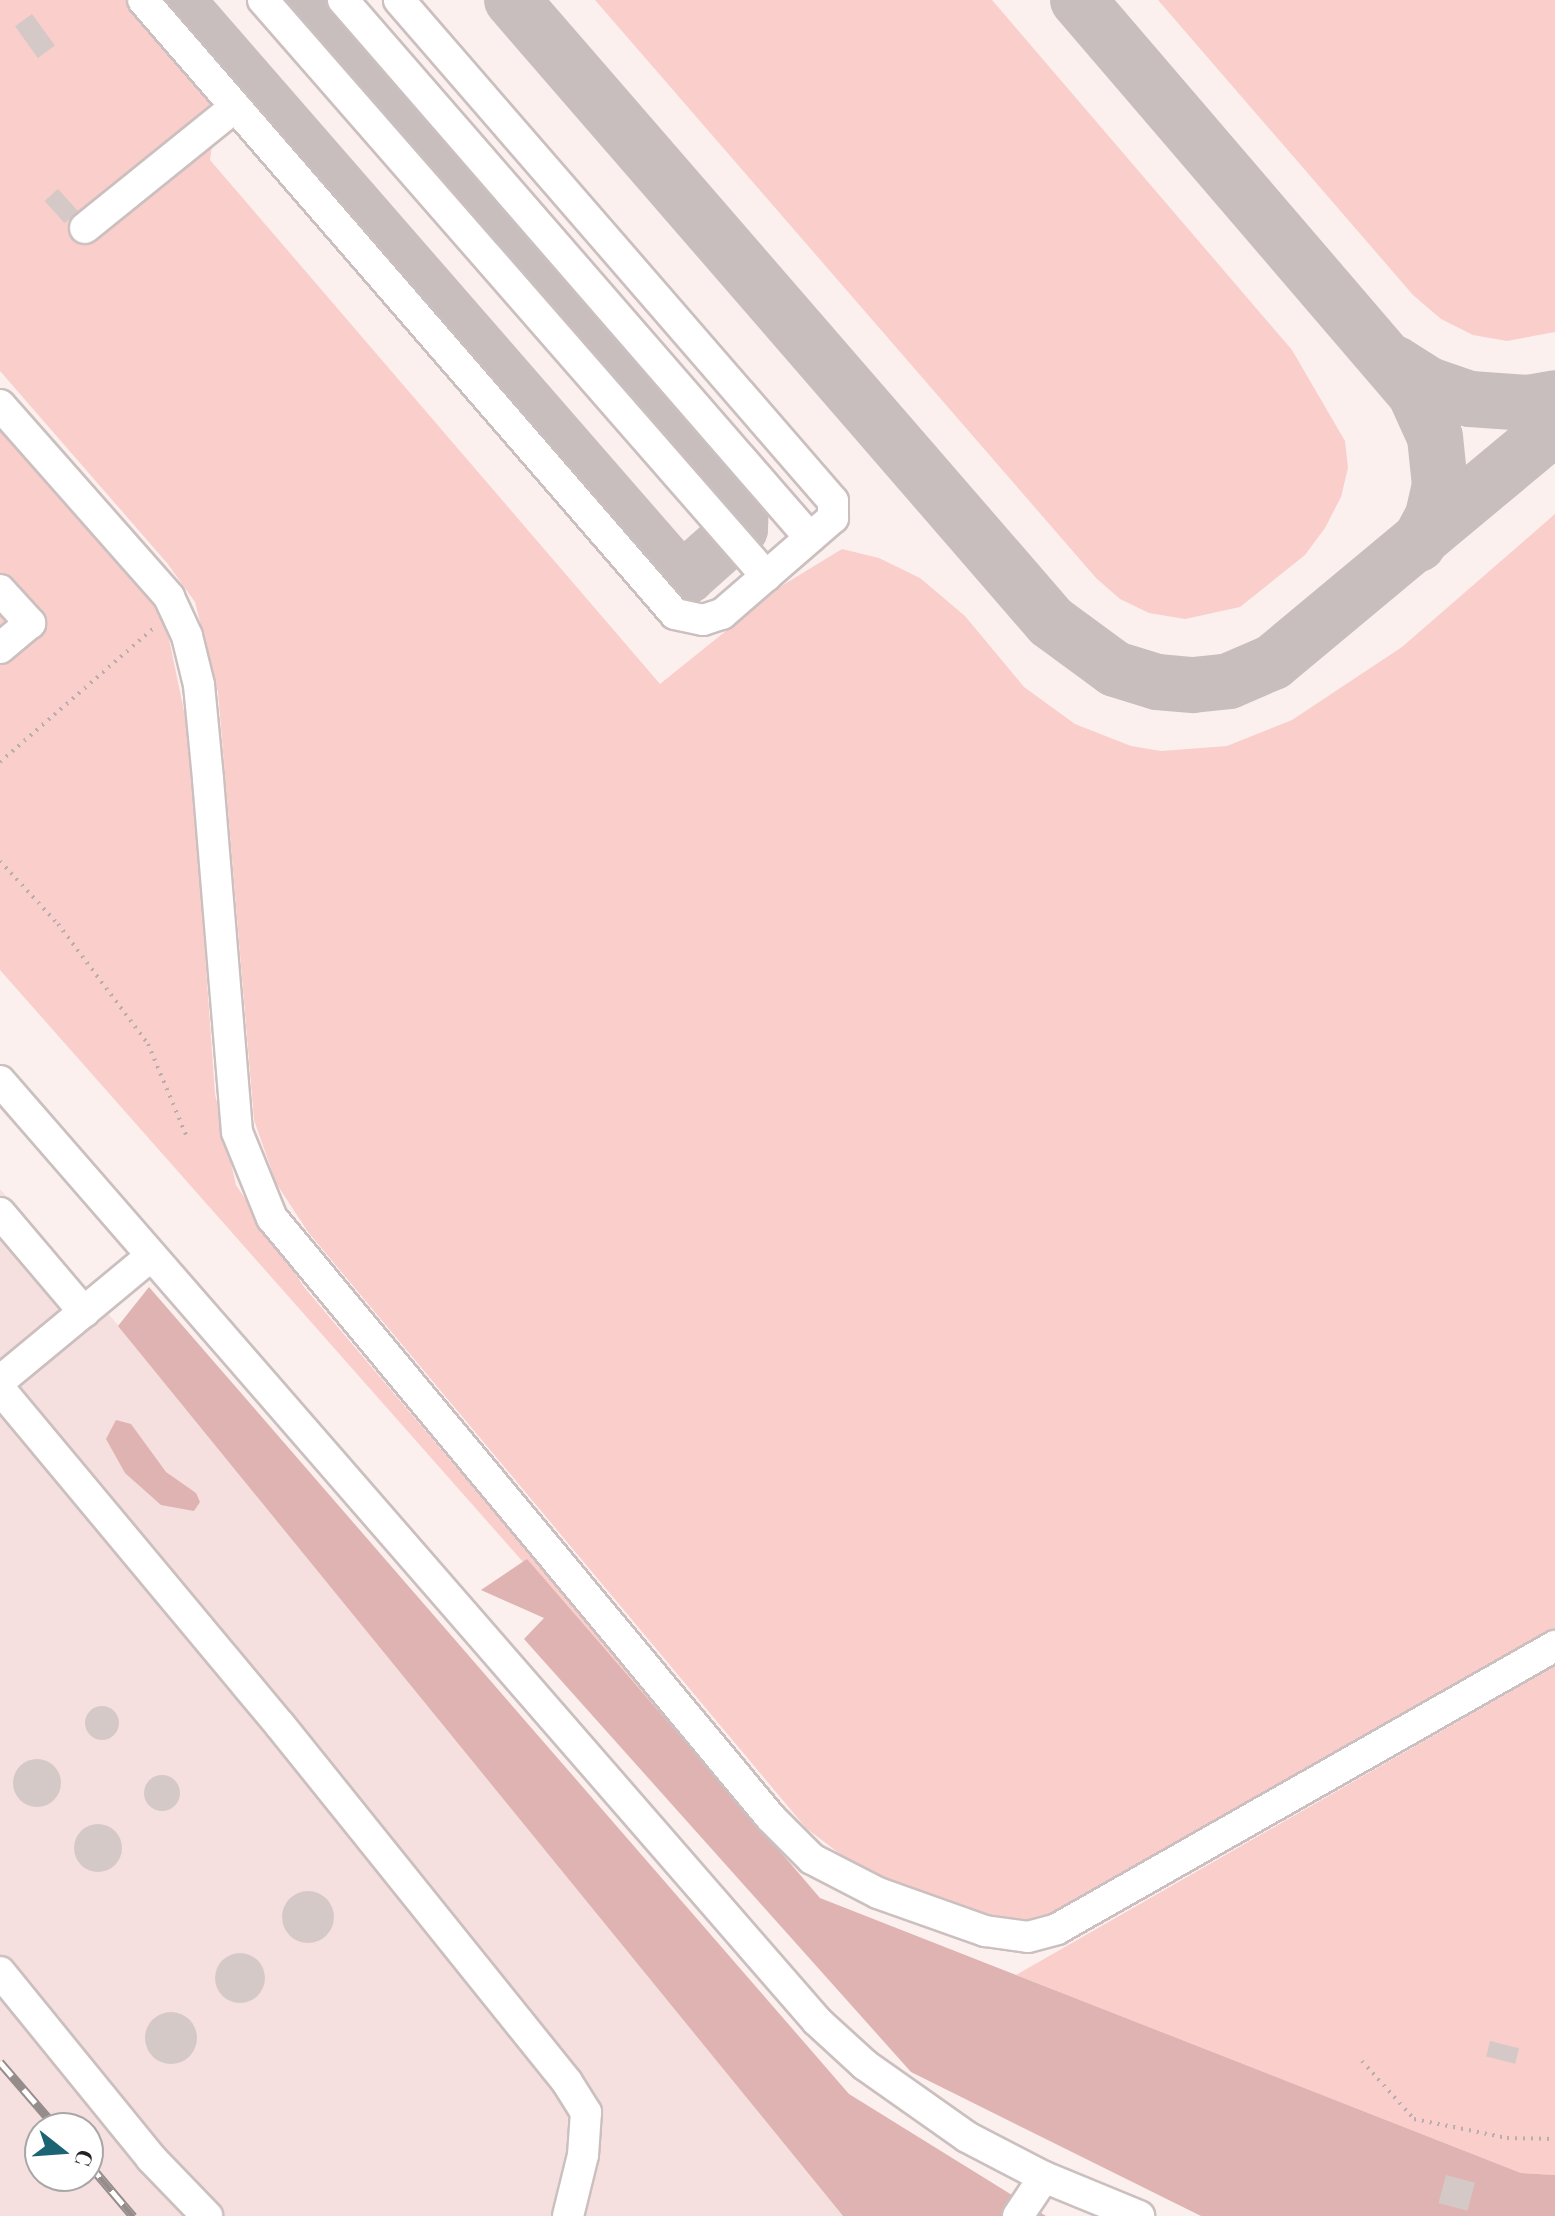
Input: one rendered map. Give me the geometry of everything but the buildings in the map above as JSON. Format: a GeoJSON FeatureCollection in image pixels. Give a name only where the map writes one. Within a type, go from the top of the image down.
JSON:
{"type":"FeatureCollection","features":[{"type":"Feature","properties":{"kind":"street"},"geometry":{"type":"LineString","coordinates":[[143,0],[675,614],[703,620],[722,614],[833,518],[833,501],[399,0]]}},
{"type":"Feature","properties":{"kind":"street"},"geometry":{"type":"LineString","coordinates":[[263,0],[766,576]]}},
{"type":"Feature","properties":{"kind":"street"},"geometry":{"type":"LineString","coordinates":[[343,0],[810,538]]}},
{"type":"Feature","properties":{"kind":"street"},"geometry":{"type":"LineString","coordinates":[[85,228],[235,107]]}},
{"type":"Feature","properties":{"kind":"street"},"geometry":{"type":"LineString","coordinates":[[0,405],[173,607],[187,636],[199,685],[237,1132],[272,1218],[771,1818],[812,1859],[878,1893],[985,1931],[1028,1937],[1057,1929],[1555,1646]]}},
{"type":"Feature","properties":{"kind":"street"},"geometry":{"type":"LineString","coordinates":[[0,590],[30,623],[0,648]]}},
{"type":"Feature","properties":{"kind":"street"},"geometry":{"type":"LineString","coordinates":[[0,1081],[817,2021],[914,2102],[1044,2177],[1139,2216]]}},
{"type":"Feature","properties":{"kind":"street"},"geometry":{"type":"LineString","coordinates":[[0,1213],[84,1312]]}},
{"type":"Feature","properties":{"kind":"street"},"geometry":{"type":"LineString","coordinates":[[0,1381],[151,1256]]}},
{"type":"Feature","properties":{"kind":"street"},"geometry":{"type":"LineString","coordinates":[[0,1389],[280,1725],[567,2082],[586,2112],[583,2155],[568,2216]]}},
{"type":"Feature","properties":{"kind":"street"},"geometry":{"type":"LineString","coordinates":[[0,1972],[151,2158],[207,2216]]}},
{"type":"Feature","properties":{"kind":"street"},"geometry":{"type":"LineString","coordinates":[[1018,2216],[1044,2177]]}},
{"type":"Feature","properties":{"kind":"path"},"geometry":{"type":"LineString","coordinates":[[0,762],[137,646],[173,607]]}},
{"type":"Feature","properties":{"kind":"path"},"geometry":{"type":"LineString","coordinates":[[0,861],[58,924],[148,1044],[186,1135]]}},
{"type":"Feature","properties":{"kind":"path"},"geometry":{"type":"LineString","coordinates":[[1362,2061],[1414,2119],[1507,2138],[1555,2139]]}},
{"type":"Feature","properties":{"kind":"shaded area"},"geometry":{"type":"Polygon","coordinates":[[[0,0],[130,0],[218,102],[210,160],[660,684],[783,585],[842,549],[879,558],[920,578],[965,616],[1024,687],[1075,724],[1131,746],[1161,751],[1227,746],[1292,720],[1402,647],[1555,514],[1555,1634],[1047,1915],[1017,1922],[903,1889],[853,1864],[806,1828],[308,1232],[276,1183],[254,1120],[218,692],[195,602],[167,563],[0,371],[0,0]]]}},
{"type":"Feature","properties":{"kind":"shaded area"},"geometry":{"type":"Polygon","coordinates":[[[595,0],[992,0],[1292,350],[1345,441],[1348,468],[1341,497],[1325,528],[1305,555],[1240,607],[1185,619],[1149,613],[1120,599],[1096,578],[595,0]]]}},
{"type":"Feature","properties":{"kind":"shaded area"},"geometry":{"type":"Polygon","coordinates":[[[1158,0],[1555,0],[1555,332],[1507,341],[1473,335],[1441,319],[1413,295],[1158,0]]]}},
{"type":"Feature","properties":{"kind":"shaded area"},"geometry":{"type":"Polygon","coordinates":[[[0,420],[148,590],[168,634],[190,740],[215,1094],[236,1185],[304,1287],[820,1898],[0,970],[0,420]]]}},
{"type":"Feature","properties":{"kind":"shaded area"},"geometry":{"type":"Polygon","coordinates":[[[0,1189],[118,1325],[843,2216],[0,2216],[0,1189]]]}},
{"type":"Feature","properties":{"kind":"shaded area"},"geometry":{"type":"Polygon","coordinates":[[[149,1287],[849,2094],[1046,2216],[843,2216],[118,1326],[149,1287]]]}},
{"type":"Feature","properties":{"kind":"shaded area"},"geometry":{"type":"Polygon","coordinates":[[[116,1420],[131,1424],[166,1472],[196,1493],[200,1502],[194,1511],[161,1505],[125,1473],[106,1439],[116,1420]]]}},
{"type":"Feature","properties":{"kind":"shaded area"},"geometry":{"type":"Polygon","coordinates":[[[527,1559],[820,1898],[1521,2173],[1555,2175],[1555,2216],[1201,2216],[911,2072],[524,1639],[544,1618],[481,1590],[527,1559]]]}},
{"type":"Feature","properties":{"kind":"shaded area"},"geometry":{"type":"Polygon","coordinates":[[[1555,1666],[1555,2175],[1521,2173],[1016,1975],[1555,1666]]]}},
{"type":"Feature","properties":{"kind":"taxiway"},"geometry":{"type":"LineString","coordinates":[[176,0],[674,572],[687,576],[740,529],[741,504],[303,0]]}},
{"type":"Feature","properties":{"kind":"taxiway"},"geometry":{"type":"LineString","coordinates":[[512,0],[1051,622],[1115,669],[1157,682],[1193,685],[1229,681],[1273,662],[1555,427]]}},
{"type":"Feature","properties":{"kind":"taxiway"},"geometry":{"type":"LineString","coordinates":[[1078,0],[1415,393],[1435,437],[1440,485],[1433,516],[1418,544]]}},
{"type":"Feature","properties":{"kind":"taxiway"},"geometry":{"type":"LineString","coordinates":[[1394,363],[1429,385],[1470,399],[1528,403],[1555,398]]}},
{"type":"Feature","properties":{"kind":"railway"},"geometry":{"type":"LineString","coordinates":[[0,2062],[43,2112]]}},
{"type":"Feature","properties":{"kind":"railway"},"geometry":{"type":"LineString","coordinates":[[104,2182],[133,2216]]}}]}
